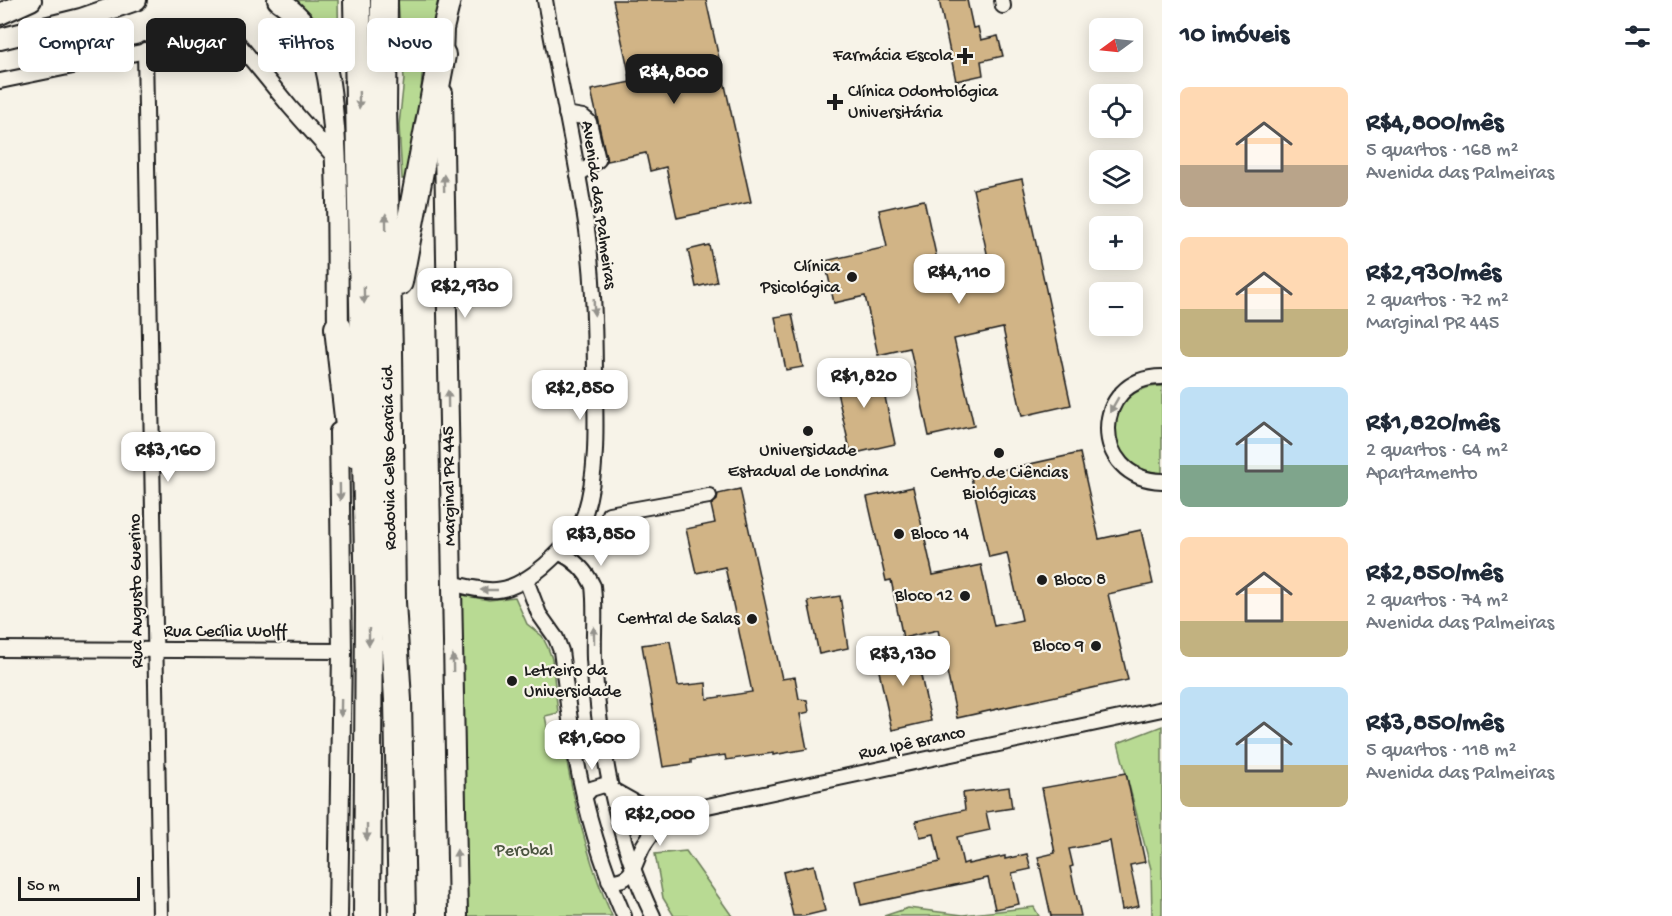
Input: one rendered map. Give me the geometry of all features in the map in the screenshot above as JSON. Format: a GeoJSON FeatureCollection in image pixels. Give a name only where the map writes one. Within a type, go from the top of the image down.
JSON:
{"type":"FeatureCollection","features":[{"type":"Feature","properties":{"kind":"highway","name":"Rodovia Celso Garcia Cid"},"geometry":{"type":"LineString","coordinates":[[357,0],[369,608],[366,916]]}},
{"type":"Feature","properties":{"kind":"highway","name":"Rodovia Celso Garcia Cid"},"geometry":{"type":"LineString","coordinates":[[384,0],[383,109],[392,602],[398,700],[402,916]]}},
{"type":"Feature","properties":{"kind":"highway"},"geometry":{"type":"LineString","coordinates":[[389,351],[403,253],[439,72]]}},
{"type":"Feature","properties":{"kind":"highway"},"geometry":{"type":"LineString","coordinates":[[338,328],[369,608]]}},
{"type":"Feature","properties":{"kind":"highway"},"geometry":{"type":"LineString","coordinates":[[398,700],[414,916]]}},
{"type":"Feature","properties":{"kind":"main road"},"geometry":{"type":"LineString","coordinates":[[0,14],[31,0]]}},
{"type":"Feature","properties":{"kind":"main road"},"geometry":{"type":"LineString","coordinates":[[0,39],[81,20],[136,0]]}},
{"type":"Feature","properties":{"kind":"main road"},"geometry":{"type":"LineString","coordinates":[[278,0],[299,17],[310,31],[321,51],[329,79],[336,159],[338,328]]}},
{"type":"Feature","properties":{"kind":"main road"},"geometry":{"type":"LineString","coordinates":[[446,18],[450,0]]}},
{"type":"Feature","properties":{"kind":"street","name":"Avenida das Palmeiras"},"geometry":{"type":"LineString","coordinates":[[452,583],[487,591],[503,590],[526,580],[560,553],[585,512],[596,452],[593,295],[585,220],[545,0]]}},
{"type":"Feature","properties":{"kind":"street"},"geometry":{"type":"LineString","coordinates":[[0,81],[224,35],[237,42],[336,159]]}},
{"type":"Feature","properties":{"kind":"street","name":"Rua Augusto Guerino"},"geometry":{"type":"LineString","coordinates":[[145,50],[160,916]]}},
{"type":"Feature","properties":{"kind":"street","name":"Marginal PR 445"},"geometry":{"type":"LineString","coordinates":[[442,72],[458,916]]}},
{"type":"Feature","properties":{"kind":"street"},"geometry":{"type":"LineString","coordinates":[[566,114],[583,117],[590,122],[597,160],[578,175]]}},
{"type":"Feature","properties":{"kind":"street"},"geometry":{"type":"LineString","coordinates":[[338,328],[342,651],[338,916]]}},
{"type":"Feature","properties":{"kind":"street"},"geometry":{"type":"LineString","coordinates":[[1162,377],[1143,380],[1128,387],[1116,400],[1109,415],[1107,432],[1111,449],[1120,464],[1133,475],[1149,481],[1162,481]]}},
{"type":"Feature","properties":{"kind":"street"},"geometry":{"type":"LineString","coordinates":[[609,514],[709,496]]}},
{"type":"Feature","properties":{"kind":"street"},"geometry":{"type":"LineString","coordinates":[[560,553],[582,569],[592,586],[594,659],[612,788],[634,869],[653,916]]}},
{"type":"Feature","properties":{"kind":"street"},"geometry":{"type":"LineString","coordinates":[[526,580],[539,614],[556,638],[561,651],[584,797],[598,849],[624,916]]}},
{"type":"Feature","properties":{"kind":"street","name":"Rua Cecília Wolff"},"geometry":{"type":"LineString","coordinates":[[0,650],[342,651]]}},
{"type":"Feature","properties":{"kind":"street","name":"Rua Ipê Branco"},"geometry":{"type":"LineString","coordinates":[[670,814],[1162,709]]}},
{"type":"Feature","properties":{"kind":"street"},"geometry":{"type":"LineString","coordinates":[[584,797],[598,786],[612,788],[636,803],[670,814],[649,836],[642,847],[634,869],[625,879],[619,882],[609,881]]}},
{"type":"Feature","properties":{"kind":"green space"},"geometry":{"type":"Polygon","coordinates":[[[295,0],[338,0],[338,18],[315,18],[295,0]]]}},
{"type":"Feature","properties":{"kind":"green space"},"geometry":{"type":"Polygon","coordinates":[[[398,0],[438,0],[434,18],[399,18],[398,0]]]}},
{"type":"Feature","properties":{"kind":"green space"},"geometry":{"type":"Polygon","coordinates":[[[403,72],[422,72],[418,129],[408,178],[402,179],[399,125],[403,72]]]}},
{"type":"Feature","properties":{"kind":"green space"},"geometry":{"type":"Polygon","coordinates":[[[1162,386],[1162,473],[1160,473],[1140,468],[1125,457],[1117,443],[1115,427],[1118,412],[1128,399],[1142,389],[1162,386]]]}},
{"type":"Feature","properties":{"kind":"green space","name":"Perobal"},"geometry":{"type":"Polygon","coordinates":[[[457,594],[489,600],[515,597],[527,624],[542,636],[548,648],[552,659],[558,713],[545,716],[549,736],[562,734],[581,826],[612,916],[464,916],[457,594]]]}},
{"type":"Feature","properties":{"kind":"green space"},"geometry":{"type":"Polygon","coordinates":[[[1162,726],[1162,916],[1152,916],[1151,869],[1118,743],[1162,726]]]}},
{"type":"Feature","properties":{"kind":"green space"},"geometry":{"type":"Polygon","coordinates":[[[686,851],[732,916],[674,916],[663,898],[655,854],[686,851]]]}},
{"type":"Feature","properties":{"kind":"green space"},"geometry":{"type":"Polygon","coordinates":[[[1034,907],[1039,916],[884,916],[908,908],[963,915],[1034,907]]]}},
{"type":"Feature","properties":{"kind":"building"},"geometry":{"type":"Polygon","coordinates":[[[613,0],[706,0],[751,202],[677,218],[666,167],[650,171],[646,153],[607,161],[591,90],[631,82],[613,0]]]}},
{"type":"Feature","properties":{"kind":"building","name":"Farmácia Escola"},"geometry":{"type":"Polygon","coordinates":[[[939,0],[967,0],[973,28],[978,27],[981,40],[998,36],[1003,56],[981,61],[983,75],[956,81],[939,0]]]}},
{"type":"Feature","properties":{"kind":"building"},"geometry":{"type":"Polygon","coordinates":[[[1022,179],[1071,405],[1022,416],[1003,328],[954,339],[974,426],[929,436],[910,348],[878,355],[865,296],[834,303],[825,261],[887,247],[879,210],[924,200],[943,287],[992,276],[973,189],[1022,179]]]}},
{"type":"Feature","properties":{"kind":"building"},"geometry":{"type":"Polygon","coordinates":[[[709,245],[717,282],[696,287],[688,250],[709,245]]]}},
{"type":"Feature","properties":{"kind":"building"},"geometry":{"type":"Polygon","coordinates":[[[792,314],[803,367],[786,370],[775,317],[792,314]]]}},
{"type":"Feature","properties":{"kind":"building"},"geometry":{"type":"Polygon","coordinates":[[[878,364],[895,444],[851,454],[833,374],[878,364]]]}},
{"type":"Feature","properties":{"kind":"building"},"geometry":{"type":"Polygon","coordinates":[[[1080,453],[1099,539],[1141,530],[1153,584],[1108,594],[1128,680],[957,718],[938,630],[903,638],[891,580],[886,581],[867,497],[913,487],[933,575],[981,565],[994,626],[1022,620],[1007,553],[989,557],[971,477],[1080,453]]]}},
{"type":"Feature","properties":{"kind":"building"},"geometry":{"type":"Polygon","coordinates":[[[740,489],[782,679],[795,677],[799,699],[807,700],[809,712],[800,714],[807,749],[726,760],[725,755],[663,767],[642,645],[670,641],[678,686],[706,683],[707,699],[752,692],[725,567],[696,573],[686,529],[715,523],[711,505],[717,500],[718,494],[740,489]]]}},
{"type":"Feature","properties":{"kind":"building"},"geometry":{"type":"Polygon","coordinates":[[[840,596],[848,648],[819,654],[808,601],[840,596]]]}},
{"type":"Feature","properties":{"kind":"building"},"geometry":{"type":"Polygon","coordinates":[[[914,644],[931,721],[892,730],[875,653],[914,644]]]}},
{"type":"Feature","properties":{"kind":"building"},"geometry":{"type":"Polygon","coordinates":[[[1126,773],[1145,862],[1130,865],[1139,906],[1122,910],[1110,841],[1069,849],[1073,866],[1070,867],[1081,916],[1051,916],[1038,857],[1055,853],[1042,788],[1126,773]]]}},
{"type":"Feature","properties":{"kind":"building"},"geometry":{"type":"Polygon","coordinates":[[[1009,787],[1012,808],[986,812],[990,830],[957,837],[963,864],[1027,854],[1031,869],[1012,873],[1019,904],[995,909],[988,878],[861,905],[856,881],[940,862],[934,834],[920,837],[916,821],[965,810],[963,793],[1009,787]]]}},
{"type":"Feature","properties":{"kind":"building"},"geometry":{"type":"Polygon","coordinates":[[[814,865],[825,911],[793,916],[783,872],[814,865]]]}},
{"type":"Feature","properties":{"kind":"place","name":"Farmácia Escola"},"geometry":{"type":"Point","coordinates":[965,56]}},
{"type":"Feature","properties":{"kind":"place","name":"Clínica Odontológica Universitária"},"geometry":{"type":"Point","coordinates":[835,102]}},
{"type":"Feature","properties":{"kind":"place","name":"Clínica Psicológica"},"geometry":{"type":"Point","coordinates":[852,277]}},
{"type":"Feature","properties":{"kind":"place","name":"Universidade Estadual de Londrina"},"geometry":{"type":"Point","coordinates":[808,431]}},
{"type":"Feature","properties":{"kind":"place","name":"Centro de Ciências Biológicas"},"geometry":{"type":"Point","coordinates":[999,453]}},
{"type":"Feature","properties":{"kind":"place","name":"Bloco 14"},"geometry":{"type":"Point","coordinates":[899,534]}},
{"type":"Feature","properties":{"kind":"place","name":"Bloco 8"},"geometry":{"type":"Point","coordinates":[1042,580]}},
{"type":"Feature","properties":{"kind":"place","name":"Bloco 12"},"geometry":{"type":"Point","coordinates":[965,596]}},
{"type":"Feature","properties":{"kind":"place","name":"Central de Salas"},"geometry":{"type":"Point","coordinates":[752,619]}},
{"type":"Feature","properties":{"kind":"place","name":"Bloco 9"},"geometry":{"type":"Point","coordinates":[1096,646]}},
{"type":"Feature","properties":{"kind":"place","name":"Letreiro da Universidade"},"geometry":{"type":"Point","coordinates":[512,681]}}]}
